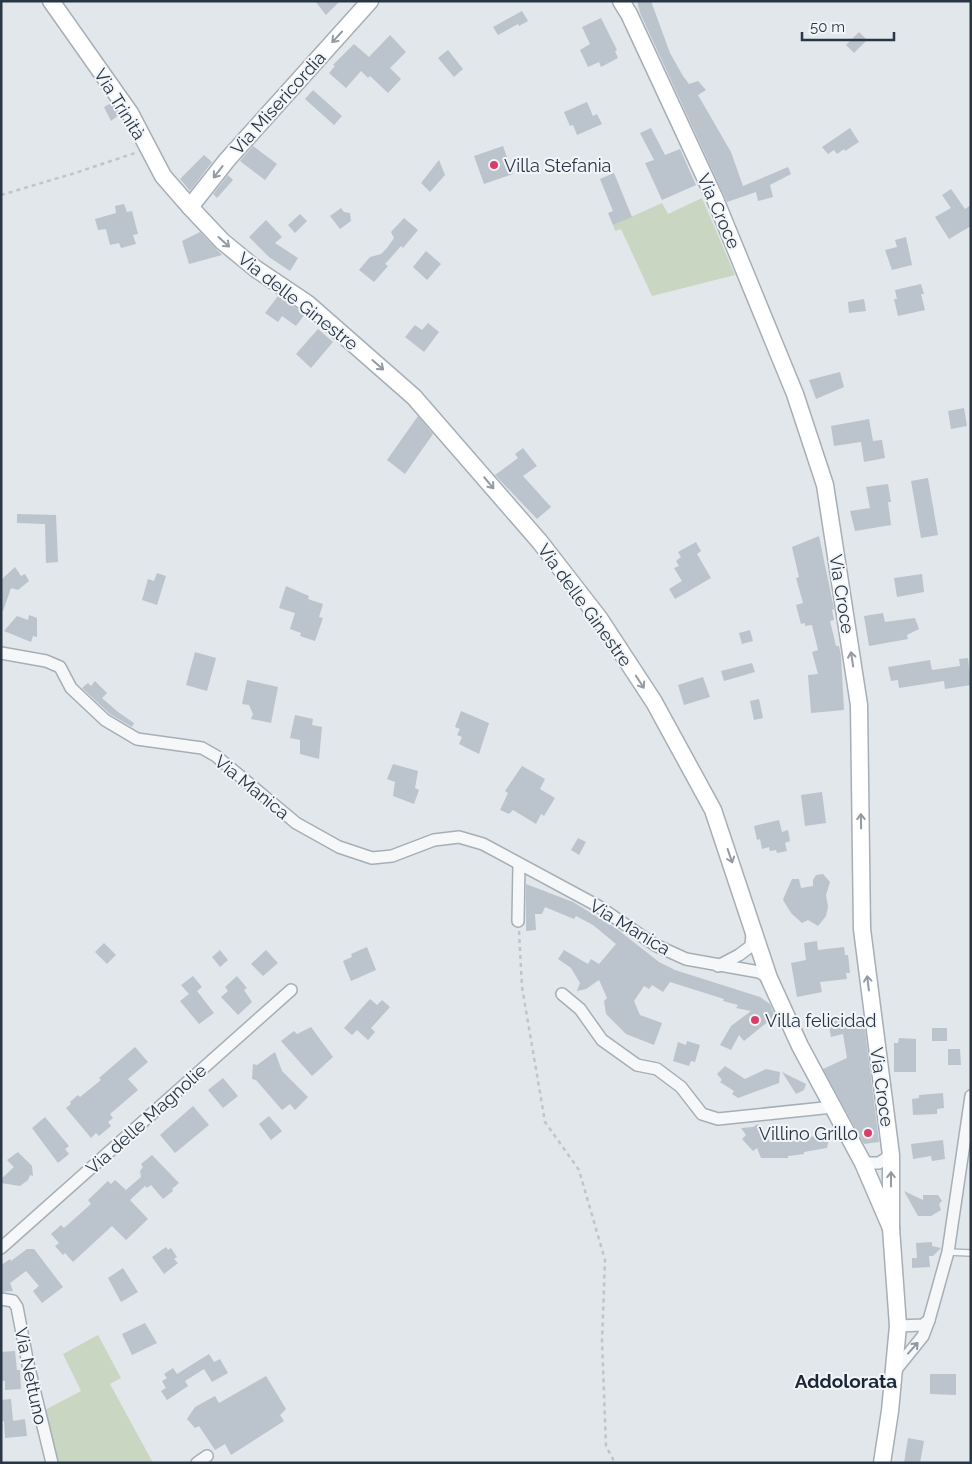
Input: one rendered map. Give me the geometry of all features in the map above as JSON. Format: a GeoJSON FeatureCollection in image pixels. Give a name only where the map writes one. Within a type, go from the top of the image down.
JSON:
{"type":"FeatureCollection","features":[{"type":"Feature","properties":{"kind":"street","name":"Via Trinità"},"geometry":{"type":"LineString","coordinates":[[51,1],[130,113],[163,176],[190,207]]}},
{"type":"Feature","properties":{"kind":"street","name":"Via Misericordia"},"geometry":{"type":"LineString","coordinates":[[190,207],[227,160],[370,1]]}},
{"type":"Feature","properties":{"kind":"street","name":"Via Croce"},"geometry":{"type":"LineString","coordinates":[[625,5],[715,198],[795,394],[826,485],[859,706],[862,929],[891,1155],[891,1228],[898,1326],[882,1463]]}},
{"type":"Feature","properties":{"kind":"street","name":"Via delle Ginestre"},"geometry":{"type":"LineString","coordinates":[[190,207],[222,241],[256,269],[308,304],[414,397],[540,542],[599,618],[658,711],[713,810],[769,978],[800,1046],[863,1163],[891,1228]]}},
{"type":"Feature","properties":{"kind":"street","name":"Via Manica"},"geometry":{"type":"LineString","coordinates":[[1,654],[46,661],[60,667],[71,688],[106,720],[137,738],[202,748],[216,756],[296,822],[339,847],[372,858],[392,856],[434,840],[459,838],[483,844],[598,906],[655,945],[686,958],[718,966],[759,972],[769,978]]}},
{"type":"Feature","properties":{"kind":"street"},"geometry":{"type":"LineString","coordinates":[[518,921],[520,864]]}},
{"type":"Feature","properties":{"kind":"street"},"geometry":{"type":"LineString","coordinates":[[718,966],[751,946],[753,926]]}},
{"type":"Feature","properties":{"kind":"street","name":"Via delle Magnolie"},"geometry":{"type":"LineString","coordinates":[[1,1248],[292,990]]}},
{"type":"Feature","properties":{"kind":"street"},"geometry":{"type":"LineString","coordinates":[[562,994],[580,1009],[602,1040],[637,1065],[657,1069],[681,1087],[702,1114],[709,1117],[718,1119],[833,1107]]}},
{"type":"Feature","properties":{"kind":"street"},"geometry":{"type":"LineString","coordinates":[[893,1373],[923,1336],[929,1320],[948,1252],[971,1096]]}},
{"type":"Feature","properties":{"kind":"street"},"geometry":{"type":"LineString","coordinates":[[863,1163],[879,1163],[891,1155]]}},
{"type":"Feature","properties":{"kind":"street","name":"Via Nettuno"},"geometry":{"type":"LineString","coordinates":[[1,1299],[13,1301],[17,1307],[34,1390],[52,1463]]}},
{"type":"Feature","properties":{"kind":"street"},"geometry":{"type":"LineString","coordinates":[[898,1326],[923,1325],[929,1320]]}},
{"type":"Feature","properties":{"kind":"street"},"geometry":{"type":"LineString","coordinates":[[197,1463],[207,1456]]}},
{"type":"Feature","properties":{"kind":"lane"},"geometry":{"type":"LineString","coordinates":[[948,1252],[971,1253]]}},
{"type":"Feature","properties":{"kind":"path"},"geometry":{"type":"LineString","coordinates":[[1,195],[75,174],[148,148]]}},
{"type":"Feature","properties":{"kind":"path"},"geometry":{"type":"LineString","coordinates":[[518,921],[522,987],[545,1122],[579,1170],[605,1260],[602,1341],[606,1446],[615,1463]]}},
{"type":"Feature","properties":{"kind":"green space"},"geometry":{"type":"Polygon","coordinates":[[[702,198],[735,275],[652,296],[621,229],[615,231],[613,225],[662,203],[668,214],[702,198]]]}},
{"type":"Feature","properties":{"kind":"green space"},"geometry":{"type":"Polygon","coordinates":[[[98,1335],[121,1378],[110,1384],[153,1463],[58,1463],[43,1411],[81,1391],[63,1354],[98,1335]]]}},
{"type":"Feature","properties":{"kind":"building"},"geometry":{"type":"Polygon","coordinates":[[[315,1],[340,1],[326,15],[315,1]]]}},
{"type":"Feature","properties":{"kind":"building"},"geometry":{"type":"Polygon","coordinates":[[[637,1],[651,1],[670,53],[683,76],[689,84],[698,81],[706,90],[698,95],[731,152],[743,186],[788,167],[791,174],[770,185],[773,197],[758,201],[756,192],[727,202],[640,13],[637,1]]]}},
{"type":"Feature","properties":{"kind":"building"},"geometry":{"type":"Polygon","coordinates":[[[522,11],[528,21],[519,26],[518,24],[498,35],[493,27],[522,11]]]}},
{"type":"Feature","properties":{"kind":"building"},"geometry":{"type":"Polygon","coordinates":[[[601,18],[617,50],[615,51],[618,58],[601,67],[599,62],[588,67],[580,50],[590,44],[582,27],[601,18]]]}},
{"type":"Feature","properties":{"kind":"building"},"geometry":{"type":"Polygon","coordinates":[[[859,32],[867,40],[854,53],[846,45],[859,32]]]}},
{"type":"Feature","properties":{"kind":"building"},"geometry":{"type":"Polygon","coordinates":[[[390,35],[406,52],[390,68],[401,79],[388,93],[370,76],[368,78],[361,71],[346,88],[329,73],[335,66],[333,65],[354,44],[369,57],[390,35]]]}},
{"type":"Feature","properties":{"kind":"building"},"geometry":{"type":"Polygon","coordinates":[[[448,50],[463,69],[454,77],[438,58],[448,50]]]}},
{"type":"Feature","properties":{"kind":"building"},"geometry":{"type":"Polygon","coordinates":[[[313,90],[342,116],[334,125],[305,99],[313,90]]]}},
{"type":"Feature","properties":{"kind":"building"},"geometry":{"type":"Polygon","coordinates":[[[587,102],[593,116],[597,114],[602,124],[577,135],[573,125],[570,126],[564,112],[587,102]]]}},
{"type":"Feature","properties":{"kind":"building"},"geometry":{"type":"Polygon","coordinates":[[[111,103],[119,115],[111,121],[104,107],[111,103]]]}},
{"type":"Feature","properties":{"kind":"building"},"geometry":{"type":"Polygon","coordinates":[[[651,128],[665,155],[680,149],[696,185],[662,200],[645,163],[654,160],[640,133],[651,128]]]}},
{"type":"Feature","properties":{"kind":"building"},"geometry":{"type":"Polygon","coordinates":[[[850,128],[859,142],[845,151],[844,149],[837,154],[834,150],[828,154],[822,147],[850,128]]]}},
{"type":"Feature","properties":{"kind":"building"},"geometry":{"type":"Polygon","coordinates":[[[253,146],[277,164],[265,180],[240,161],[253,146]]]}},
{"type":"Feature","properties":{"kind":"building","name":"Villa Stefania"},"geometry":{"type":"Polygon","coordinates":[[[503,146],[513,174],[484,184],[474,156],[503,146]]]}},
{"type":"Feature","properties":{"kind":"building"},"geometry":{"type":"Polygon","coordinates":[[[204,155],[212,162],[190,191],[180,179],[204,155]]]}},
{"type":"Feature","properties":{"kind":"building"},"geometry":{"type":"Polygon","coordinates":[[[439,160],[445,175],[430,192],[421,183],[439,160]]]}},
{"type":"Feature","properties":{"kind":"building"},"geometry":{"type":"Polygon","coordinates":[[[614,173],[632,217],[613,225],[608,213],[613,211],[600,179],[614,173]]]}},
{"type":"Feature","properties":{"kind":"building"},"geometry":{"type":"Polygon","coordinates":[[[228,175],[233,180],[217,198],[213,194],[228,175]]]}},
{"type":"Feature","properties":{"kind":"building"},"geometry":{"type":"Polygon","coordinates":[[[951,189],[965,209],[971,205],[971,226],[949,239],[935,217],[951,208],[942,195],[951,189]]]}},
{"type":"Feature","properties":{"kind":"building"},"geometry":{"type":"Polygon","coordinates":[[[124,204],[127,212],[132,211],[138,234],[133,235],[136,244],[121,248],[119,243],[110,245],[106,229],[98,230],[95,219],[116,213],[115,206],[124,204]]]}},
{"type":"Feature","properties":{"kind":"building"},"geometry":{"type":"Polygon","coordinates":[[[341,208],[344,212],[350,213],[351,221],[340,229],[330,216],[341,208]]]}},
{"type":"Feature","properties":{"kind":"building"},"geometry":{"type":"Polygon","coordinates":[[[300,214],[307,221],[295,233],[288,225],[300,214]]]}},
{"type":"Feature","properties":{"kind":"building"},"geometry":{"type":"Polygon","coordinates":[[[404,218],[418,230],[403,248],[401,246],[385,264],[388,266],[374,282],[359,270],[370,257],[381,254],[387,248],[394,238],[391,232],[404,218]]]}},
{"type":"Feature","properties":{"kind":"building"},"geometry":{"type":"Polygon","coordinates":[[[266,220],[282,237],[275,243],[298,258],[290,271],[269,257],[249,237],[266,220]]]}},
{"type":"Feature","properties":{"kind":"building"},"geometry":{"type":"Polygon","coordinates":[[[200,232],[222,255],[189,264],[182,241],[200,232]]]}},
{"type":"Feature","properties":{"kind":"building"},"geometry":{"type":"Polygon","coordinates":[[[906,237],[912,265],[892,270],[885,250],[897,247],[895,240],[906,237]]]}},
{"type":"Feature","properties":{"kind":"building"},"geometry":{"type":"Polygon","coordinates":[[[426,251],[441,264],[427,280],[413,267],[426,251]]]}},
{"type":"Feature","properties":{"kind":"building"},"geometry":{"type":"Polygon","coordinates":[[[921,284],[924,294],[921,294],[925,310],[898,316],[894,299],[897,299],[895,290],[921,284]]]}},
{"type":"Feature","properties":{"kind":"building"},"geometry":{"type":"Polygon","coordinates":[[[278,296],[305,314],[296,326],[282,316],[278,322],[265,313],[278,296]]]}},
{"type":"Feature","properties":{"kind":"building"},"geometry":{"type":"Polygon","coordinates":[[[864,299],[866,311],[849,313],[848,302],[864,299]]]}},
{"type":"Feature","properties":{"kind":"building"},"geometry":{"type":"Polygon","coordinates":[[[428,323],[439,332],[424,352],[405,337],[415,325],[422,330],[428,323]]]}},
{"type":"Feature","properties":{"kind":"building"},"geometry":{"type":"Polygon","coordinates":[[[318,329],[333,342],[311,368],[296,354],[318,329]]]}},
{"type":"Feature","properties":{"kind":"building"},"geometry":{"type":"Polygon","coordinates":[[[840,372],[844,387],[816,399],[809,380],[840,372]]]}},
{"type":"Feature","properties":{"kind":"building"},"geometry":{"type":"Polygon","coordinates":[[[964,408],[967,426],[951,429],[948,411],[964,408]]]}},
{"type":"Feature","properties":{"kind":"building"},"geometry":{"type":"Polygon","coordinates":[[[418,416],[433,434],[405,474],[387,460],[418,416]]]}},
{"type":"Feature","properties":{"kind":"building"},"geometry":{"type":"Polygon","coordinates":[[[869,419],[873,441],[882,440],[885,458],[864,462],[861,442],[834,446],[831,426],[869,419]]]}},
{"type":"Feature","properties":{"kind":"building"},"geometry":{"type":"Polygon","coordinates":[[[523,448],[537,466],[523,476],[551,507],[537,519],[495,475],[518,458],[515,454],[523,448]]]}},
{"type":"Feature","properties":{"kind":"building"},"geometry":{"type":"Polygon","coordinates":[[[928,478],[938,535],[921,538],[911,481],[928,478]]]}},
{"type":"Feature","properties":{"kind":"building"},"geometry":{"type":"Polygon","coordinates":[[[888,484],[891,502],[888,502],[891,525],[855,531],[850,511],[870,508],[866,487],[888,484]]]}},
{"type":"Feature","properties":{"kind":"building"},"geometry":{"type":"Polygon","coordinates":[[[17,514],[56,515],[58,562],[46,563],[45,524],[17,523],[17,514]]]}},
{"type":"Feature","properties":{"kind":"building"},"geometry":{"type":"Polygon","coordinates":[[[819,536],[834,609],[832,610],[834,620],[830,621],[836,646],[839,646],[841,656],[844,710],[811,713],[808,675],[818,674],[812,652],[818,650],[812,625],[805,626],[805,623],[801,624],[796,605],[803,603],[796,578],[799,577],[792,547],[819,536]]]}},
{"type":"Feature","properties":{"kind":"building"},"geometry":{"type":"Polygon","coordinates":[[[696,542],[701,551],[697,554],[711,578],[675,599],[669,589],[682,581],[674,568],[679,566],[676,561],[681,557],[678,552],[696,542]]]}},
{"type":"Feature","properties":{"kind":"building"},"geometry":{"type":"Polygon","coordinates":[[[15,567],[21,576],[25,574],[29,581],[18,590],[11,588],[3,611],[1,611],[1,580],[15,567]]]}},
{"type":"Feature","properties":{"kind":"building"},"geometry":{"type":"Polygon","coordinates":[[[157,573],[166,576],[157,605],[142,600],[148,579],[154,581],[157,573]]]}},
{"type":"Feature","properties":{"kind":"building"},"geometry":{"type":"Polygon","coordinates":[[[922,574],[924,592],[897,597],[894,578],[922,574]]]}},
{"type":"Feature","properties":{"kind":"building"},"geometry":{"type":"Polygon","coordinates":[[[286,586],[309,596],[308,599],[323,604],[319,617],[323,618],[315,641],[300,636],[301,633],[290,629],[295,613],[279,608],[286,586]]]}},
{"type":"Feature","properties":{"kind":"building"},"geometry":{"type":"Polygon","coordinates":[[[883,613],[885,622],[915,618],[919,629],[907,635],[908,639],[869,646],[864,616],[883,613]]]}},
{"type":"Feature","properties":{"kind":"building"},"geometry":{"type":"Polygon","coordinates":[[[29,615],[37,618],[37,637],[33,636],[31,642],[4,631],[17,616],[28,620],[29,615]]]}},
{"type":"Feature","properties":{"kind":"building"},"geometry":{"type":"Polygon","coordinates":[[[750,630],[753,641],[742,644],[739,633],[750,630]]]}},
{"type":"Feature","properties":{"kind":"building"},"geometry":{"type":"Polygon","coordinates":[[[195,652],[216,658],[207,691],[186,685],[195,652]]]}},
{"type":"Feature","properties":{"kind":"building"},"geometry":{"type":"Polygon","coordinates":[[[968,658],[971,685],[945,689],[944,681],[899,688],[898,680],[891,681],[888,667],[930,660],[932,670],[960,666],[959,659],[968,658]]]}},
{"type":"Feature","properties":{"kind":"building"},"geometry":{"type":"Polygon","coordinates":[[[752,663],[755,672],[724,681],[721,671],[752,663]]]}},
{"type":"Feature","properties":{"kind":"building"},"geometry":{"type":"Polygon","coordinates":[[[703,677],[710,697],[684,705],[678,685],[703,677]]]}},
{"type":"Feature","properties":{"kind":"building"},"geometry":{"type":"Polygon","coordinates":[[[247,680],[278,687],[271,723],[251,719],[253,714],[249,705],[242,704],[247,680]]]}},
{"type":"Feature","properties":{"kind":"building"},"geometry":{"type":"Polygon","coordinates":[[[95,681],[107,693],[102,698],[134,723],[132,727],[110,714],[82,688],[88,683],[91,686],[95,681]]]}},
{"type":"Feature","properties":{"kind":"building"},"geometry":{"type":"Polygon","coordinates":[[[759,699],[763,718],[754,720],[750,701],[759,699]]]}},
{"type":"Feature","properties":{"kind":"building"},"geometry":{"type":"Polygon","coordinates":[[[461,711],[489,723],[479,754],[459,744],[462,737],[457,735],[460,729],[455,727],[461,711]]]}},
{"type":"Feature","properties":{"kind":"building"},"geometry":{"type":"Polygon","coordinates":[[[295,715],[313,719],[312,725],[322,727],[319,759],[300,754],[300,740],[290,738],[295,715]]]}},
{"type":"Feature","properties":{"kind":"building"},"geometry":{"type":"Polygon","coordinates":[[[393,764],[418,771],[415,788],[419,790],[414,804],[393,796],[395,782],[387,779],[393,764]]]}},
{"type":"Feature","properties":{"kind":"building"},"geometry":{"type":"Polygon","coordinates":[[[522,766],[545,779],[540,789],[555,798],[544,816],[541,814],[536,824],[513,810],[509,814],[500,810],[508,793],[505,791],[522,766]]]}},
{"type":"Feature","properties":{"kind":"building"},"geometry":{"type":"Polygon","coordinates":[[[822,792],[826,823],[805,826],[801,795],[822,792]]]}},
{"type":"Feature","properties":{"kind":"building"},"geometry":{"type":"Polygon","coordinates":[[[779,820],[782,832],[788,830],[790,841],[785,843],[787,851],[777,853],[776,850],[770,851],[769,847],[762,849],[760,839],[757,840],[754,826],[779,820]]]}},
{"type":"Feature","properties":{"kind":"building"},"geometry":{"type":"Polygon","coordinates":[[[578,838],[586,842],[579,855],[571,850],[578,838]]]}},
{"type":"Feature","properties":{"kind":"building"},"geometry":{"type":"Polygon","coordinates":[[[823,874],[830,882],[826,895],[828,907],[826,916],[818,926],[808,920],[802,923],[791,913],[783,900],[784,897],[792,879],[799,879],[801,888],[813,886],[813,880],[816,875],[823,874]]]}},
{"type":"Feature","properties":{"kind":"building"},"geometry":{"type":"Polygon","coordinates":[[[526,884],[573,902],[617,929],[659,962],[675,970],[760,997],[770,1004],[775,1016],[744,1041],[739,1035],[731,1050],[720,1045],[731,1026],[751,1011],[736,1008],[738,1005],[723,1001],[724,999],[670,982],[663,992],[652,985],[649,989],[644,986],[634,1001],[640,1015],[662,1023],[654,1045],[626,1034],[606,1014],[604,1001],[607,998],[599,980],[586,989],[577,991],[580,983],[571,968],[558,959],[564,950],[588,964],[591,959],[599,964],[616,944],[593,925],[576,916],[574,919],[545,907],[542,914],[535,914],[536,930],[526,931],[526,884]]]}},
{"type":"Feature","properties":{"kind":"building"},"geometry":{"type":"Polygon","coordinates":[[[817,941],[818,950],[844,947],[845,955],[848,955],[850,973],[846,973],[847,979],[820,982],[822,992],[797,997],[791,963],[806,960],[804,943],[817,941]]]}},
{"type":"Feature","properties":{"kind":"building"},"geometry":{"type":"Polygon","coordinates":[[[104,943],[116,955],[107,964],[95,952],[104,943]]]}},
{"type":"Feature","properties":{"kind":"building"},"geometry":{"type":"Polygon","coordinates":[[[367,947],[376,970],[351,981],[343,961],[352,957],[351,954],[367,947]]]}},
{"type":"Feature","properties":{"kind":"building"},"geometry":{"type":"Polygon","coordinates":[[[220,950],[228,960],[220,967],[212,957],[220,950]]]}},
{"type":"Feature","properties":{"kind":"building"},"geometry":{"type":"Polygon","coordinates":[[[266,950],[278,963],[263,976],[251,964],[266,950]]]}},
{"type":"Feature","properties":{"kind":"building"},"geometry":{"type":"Polygon","coordinates":[[[193,976],[202,987],[197,991],[214,1013],[199,1024],[180,1001],[189,994],[181,985],[193,976]]]}},
{"type":"Feature","properties":{"kind":"building"},"geometry":{"type":"Polygon","coordinates":[[[237,976],[247,988],[244,990],[252,1002],[238,1015],[221,997],[228,991],[225,987],[237,976]]]}},
{"type":"Feature","properties":{"kind":"building"},"geometry":{"type":"Polygon","coordinates":[[[370,999],[377,1005],[382,1000],[390,1007],[371,1028],[375,1032],[368,1040],[357,1030],[352,1035],[344,1028],[370,999]]]}},
{"type":"Feature","properties":{"kind":"building"},"geometry":{"type":"Polygon","coordinates":[[[843,1019],[845,1025],[864,1022],[879,1142],[864,1144],[823,1069],[847,1058],[843,1034],[831,1037],[828,1022],[843,1019]]]}},
{"type":"Feature","properties":{"kind":"building"},"geometry":{"type":"Polygon","coordinates":[[[311,1027],[333,1057],[312,1076],[281,1041],[294,1031],[297,1034],[311,1027]]]}},
{"type":"Feature","properties":{"kind":"building"},"geometry":{"type":"Polygon","coordinates":[[[932,1028],[947,1028],[947,1041],[932,1041],[932,1028]]]}},
{"type":"Feature","properties":{"kind":"building"},"geometry":{"type":"Polygon","coordinates":[[[899,1038],[916,1039],[916,1072],[894,1072],[894,1043],[898,1043],[899,1038]]]}},
{"type":"Feature","properties":{"kind":"building"},"geometry":{"type":"Polygon","coordinates":[[[687,1041],[700,1045],[695,1062],[691,1061],[689,1066],[673,1061],[678,1042],[686,1045],[687,1041]]]}},
{"type":"Feature","properties":{"kind":"building"},"geometry":{"type":"Polygon","coordinates":[[[135,1047],[148,1062],[128,1079],[138,1090],[110,1114],[113,1118],[108,1122],[111,1126],[99,1136],[96,1133],[91,1138],[66,1108],[78,1095],[80,1097],[101,1080],[99,1078],[135,1047]]]}},
{"type":"Feature","properties":{"kind":"building"},"geometry":{"type":"Polygon","coordinates":[[[948,1049],[960,1049],[961,1065],[948,1065],[948,1049]]]}},
{"type":"Feature","properties":{"kind":"building"},"geometry":{"type":"Polygon","coordinates":[[[275,1052],[282,1071],[308,1097],[295,1110],[290,1104],[282,1110],[256,1080],[252,1079],[253,1064],[257,1065],[275,1052]]]}},
{"type":"Feature","properties":{"kind":"building"},"geometry":{"type":"Polygon","coordinates":[[[725,1066],[745,1079],[766,1069],[780,1072],[779,1083],[738,1098],[732,1094],[734,1091],[720,1082],[722,1080],[717,1074],[725,1066]]]}},
{"type":"Feature","properties":{"kind":"building"},"geometry":{"type":"Polygon","coordinates":[[[782,1072],[806,1084],[804,1090],[796,1094],[782,1072]]]}},
{"type":"Feature","properties":{"kind":"building"},"geometry":{"type":"Polygon","coordinates":[[[223,1078],[238,1096],[223,1108],[208,1090],[223,1078]]]}},
{"type":"Feature","properties":{"kind":"building"},"geometry":{"type":"Polygon","coordinates":[[[943,1093],[944,1108],[937,1109],[937,1114],[913,1115],[912,1099],[919,1098],[919,1095],[943,1093]]]}},
{"type":"Feature","properties":{"kind":"building"},"geometry":{"type":"Polygon","coordinates":[[[193,1106],[209,1125],[175,1153],[160,1135],[193,1106]]]}},
{"type":"Feature","properties":{"kind":"building"},"geometry":{"type":"Polygon","coordinates":[[[269,1116],[282,1131],[271,1140],[259,1124],[269,1116]]]}},
{"type":"Feature","properties":{"kind":"building"},"geometry":{"type":"Polygon","coordinates":[[[45,1117],[69,1146],[65,1149],[69,1154],[58,1163],[32,1128],[45,1117]]]}},
{"type":"Feature","properties":{"kind":"building"},"geometry":{"type":"Polygon","coordinates":[[[758,1124],[770,1142],[795,1141],[797,1138],[808,1139],[809,1136],[829,1139],[827,1148],[788,1156],[788,1158],[761,1158],[757,1148],[753,1151],[742,1139],[746,1135],[741,1128],[753,1127],[758,1124]]]}},
{"type":"Feature","properties":{"kind":"building"},"geometry":{"type":"Polygon","coordinates":[[[943,1140],[945,1159],[932,1161],[931,1156],[913,1159],[911,1144],[943,1140]]]}},
{"type":"Feature","properties":{"kind":"building"},"geometry":{"type":"Polygon","coordinates":[[[18,1152],[32,1166],[33,1176],[30,1175],[28,1180],[20,1186],[1,1183],[1,1179],[14,1167],[7,1160],[18,1152]]]}},
{"type":"Feature","properties":{"kind":"building"},"geometry":{"type":"Polygon","coordinates":[[[152,1155],[179,1183],[172,1189],[173,1191],[163,1199],[151,1185],[147,1188],[145,1186],[130,1200],[148,1219],[126,1240],[112,1226],[73,1262],[65,1253],[63,1255],[55,1246],[59,1243],[51,1234],[61,1225],[64,1228],[91,1204],[88,1200],[108,1181],[111,1184],[115,1180],[126,1190],[141,1177],[140,1171],[143,1167],[141,1164],[152,1155]]]}},
{"type":"Feature","properties":{"kind":"building"},"geometry":{"type":"Polygon","coordinates":[[[904,1191],[923,1200],[923,1195],[938,1195],[942,1201],[939,1204],[941,1210],[931,1216],[918,1216],[904,1191]]]}},
{"type":"Feature","properties":{"kind":"building"},"geometry":{"type":"Polygon","coordinates":[[[932,1242],[932,1246],[941,1248],[933,1256],[929,1256],[930,1267],[912,1268],[912,1258],[917,1258],[916,1243],[932,1242]]]}},
{"type":"Feature","properties":{"kind":"building"},"geometry":{"type":"Polygon","coordinates":[[[166,1247],[168,1250],[171,1248],[177,1257],[174,1259],[178,1263],[164,1274],[152,1257],[166,1247]]]}},
{"type":"Feature","properties":{"kind":"building"},"geometry":{"type":"Polygon","coordinates":[[[27,1249],[34,1249],[63,1287],[42,1303],[33,1291],[39,1286],[26,1271],[10,1283],[13,1291],[1,1292],[1,1262],[3,1264],[10,1259],[11,1261],[27,1249]]]}},
{"type":"Feature","properties":{"kind":"building"},"geometry":{"type":"Polygon","coordinates":[[[123,1268],[138,1292],[121,1302],[108,1278],[123,1268]]]}},
{"type":"Feature","properties":{"kind":"building"},"geometry":{"type":"Polygon","coordinates":[[[145,1323],[157,1343],[132,1355],[122,1334],[145,1323]]]}},
{"type":"Feature","properties":{"kind":"building"},"geometry":{"type":"Polygon","coordinates":[[[15,1351],[17,1370],[20,1370],[21,1389],[5,1390],[5,1381],[1,1381],[1,1352],[15,1351]]]}},
{"type":"Feature","properties":{"kind":"building"},"geometry":{"type":"Polygon","coordinates":[[[209,1354],[214,1362],[220,1359],[228,1373],[212,1382],[204,1369],[185,1381],[188,1386],[167,1400],[161,1391],[166,1388],[162,1381],[167,1378],[164,1374],[173,1368],[177,1374],[209,1354]]]}},
{"type":"Feature","properties":{"kind":"building"},"geometry":{"type":"Polygon","coordinates":[[[930,1374],[956,1374],[956,1395],[930,1394],[930,1374]]]}},
{"type":"Feature","properties":{"kind":"building"},"geometry":{"type":"Polygon","coordinates":[[[266,1376],[286,1409],[280,1415],[284,1421],[231,1455],[225,1444],[215,1450],[199,1426],[195,1428],[187,1419],[195,1407],[215,1396],[219,1403],[266,1376]]]}},
{"type":"Feature","properties":{"kind":"building"},"geometry":{"type":"Polygon","coordinates":[[[11,1399],[13,1421],[25,1419],[27,1436],[5,1438],[4,1421],[1,1421],[1,1400],[11,1399]]]}},
{"type":"Feature","properties":{"kind":"building"},"geometry":{"type":"Polygon","coordinates":[[[908,1438],[924,1441],[920,1463],[904,1463],[908,1438]]]}},
{"type":"Feature","properties":{"kind":"place","name":"Villa Stefania"},"geometry":{"type":"Point","coordinates":[494,165]}},
{"type":"Feature","properties":{"kind":"place","name":"Villa felicidad"},"geometry":{"type":"Point","coordinates":[755,1020]}},
{"type":"Feature","properties":{"kind":"place","name":"Villino Grillo"},"geometry":{"type":"Point","coordinates":[868,1133]}},
{"type":"Feature","properties":{"kind":"district","name":"Addolorata"},"geometry":{"type":"Point","coordinates":[846,1381]}}]}
